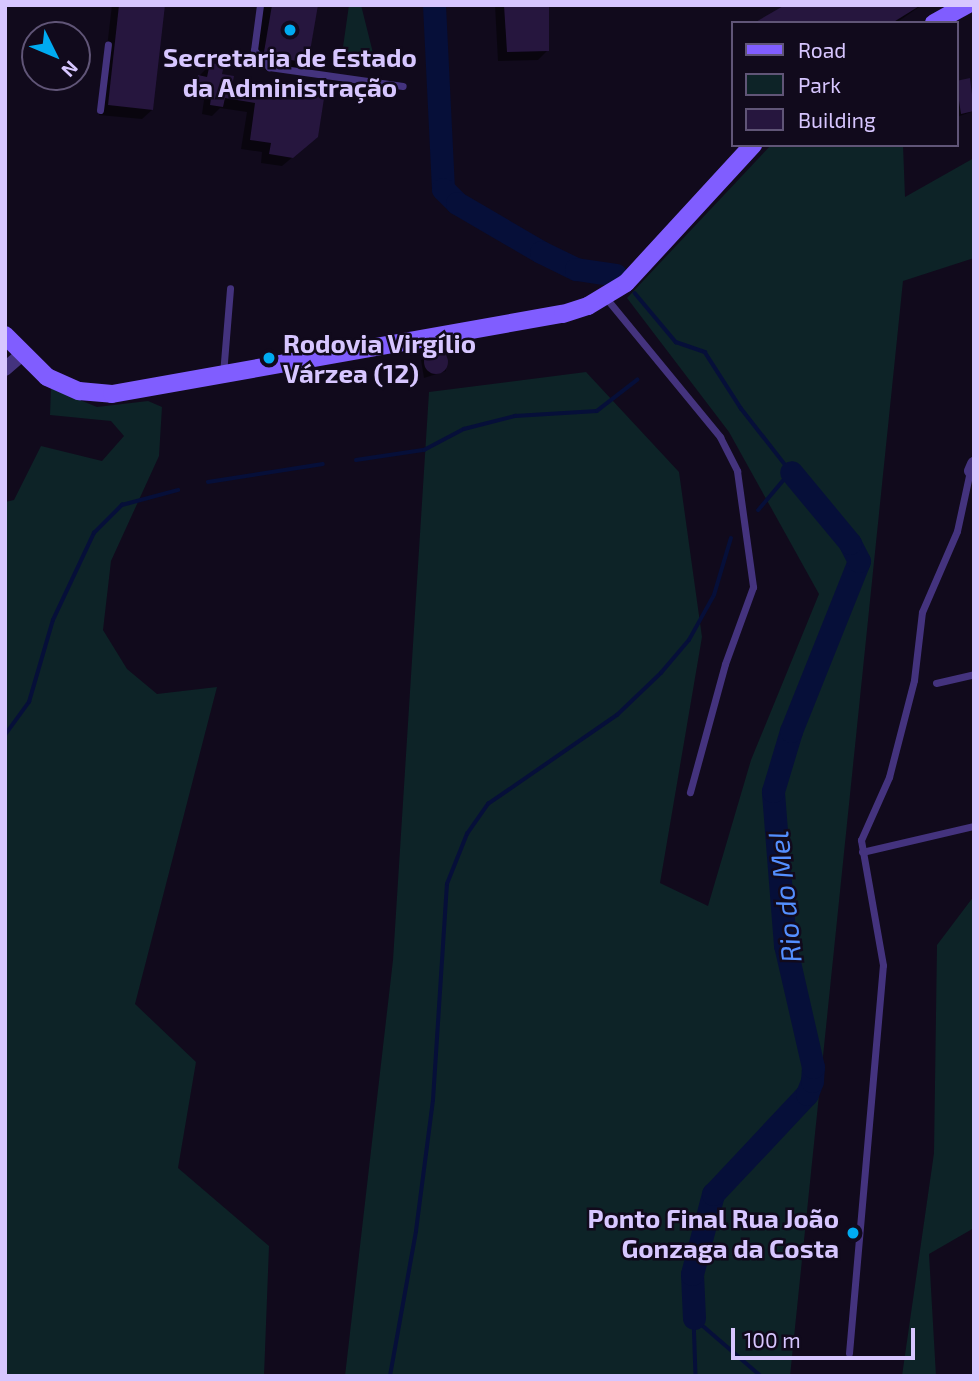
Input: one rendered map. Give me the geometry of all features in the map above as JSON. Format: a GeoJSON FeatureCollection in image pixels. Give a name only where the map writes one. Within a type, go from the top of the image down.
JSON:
{"type":"FeatureCollection","features":[{"type":"Feature","properties":{"kind":"main road"},"geometry":{"type":"LineString","coordinates":[[938,21],[967,5]]}},
{"type":"Feature","properties":{"kind":"main road"},"geometry":{"type":"LineString","coordinates":[[5,335],[22,354],[62,385],[96,393],[538,320],[605,297],[642,268],[751,147]]}},
{"type":"Feature","properties":{"kind":"street"},"geometry":{"type":"LineString","coordinates":[[5,369],[22,354]]}},
{"type":"Feature","properties":{"kind":"lane"},"geometry":{"type":"LineString","coordinates":[[260,5],[254,50],[269,67],[403,86]]}},
{"type":"Feature","properties":{"kind":"lane"},"geometry":{"type":"LineString","coordinates":[[100,110],[108,44]]}},
{"type":"Feature","properties":{"kind":"lane"},"geometry":{"type":"LineString","coordinates":[[223,374],[230,288]]}},
{"type":"Feature","properties":{"kind":"lane"},"geometry":{"type":"LineString","coordinates":[[605,297],[720,437],[737,471],[753,587],[725,664],[690,792]]}},
{"type":"Feature","properties":{"kind":"lane"},"geometry":{"type":"LineString","coordinates":[[849,1353],[883,965],[876,911],[862,852],[863,829],[888,777],[911,691],[922,612],[957,531],[973,473]]}},
{"type":"Feature","properties":{"kind":"lane"},"geometry":{"type":"LineString","coordinates":[[936,683],[974,674]]}},
{"type":"Feature","properties":{"kind":"lane"},"geometry":{"type":"LineString","coordinates":[[862,852],[974,826]]}},
{"type":"Feature","properties":{"kind":"green space"},"geometry":{"type":"Polygon","coordinates":[[[349,5],[361,5],[376,65],[341,61],[349,5]]]}},
{"type":"Feature","properties":{"kind":"green space"},"geometry":{"type":"Polygon","coordinates":[[[769,147],[903,147],[905,197],[974,158],[974,258],[903,281],[790,1376],[345,1376],[393,960],[429,392],[586,372],[679,472],[702,637],[660,883],[708,906],[751,760],[819,594],[729,432],[627,298],[769,147]]]}},
{"type":"Feature","properties":{"kind":"green space"},"geometry":{"type":"Polygon","coordinates":[[[51,388],[97,407],[148,401],[162,407],[159,456],[111,561],[103,630],[127,669],[157,694],[217,687],[135,1004],[196,1062],[178,1168],[269,1246],[264,1376],[5,1376],[5,502],[14,500],[41,446],[102,461],[124,436],[111,421],[50,415],[51,388]]]}},
{"type":"Feature","properties":{"kind":"green space"},"geometry":{"type":"Polygon","coordinates":[[[974,896],[974,1228],[929,1254],[936,1376],[902,1376],[934,1153],[937,945],[974,896]]]}},
{"type":"Feature","properties":{"kind":"building"},"geometry":{"type":"Polygon","coordinates":[[[119,5],[165,5],[153,110],[108,105],[119,5]]]}},
{"type":"Feature","properties":{"kind":"building","name":"Secretaria de Estado da Administração"},"geometry":{"type":"Polygon","coordinates":[[[272,5],[318,5],[308,63],[268,56],[264,52],[272,5]]]}},
{"type":"Feature","properties":{"kind":"building"},"geometry":{"type":"Polygon","coordinates":[[[504,5],[549,5],[549,51],[507,52],[504,5]]]}},
{"type":"Feature","properties":{"kind":"building"},"geometry":{"type":"Polygon","coordinates":[[[785,5],[921,5],[895,21],[757,21],[785,5]]]}},
{"type":"Feature","properties":{"kind":"building"},"geometry":{"type":"Polygon","coordinates":[[[210,63],[224,65],[222,74],[234,76],[232,86],[240,90],[267,95],[269,83],[325,92],[318,137],[293,158],[269,154],[271,143],[250,140],[255,103],[225,98],[223,107],[210,105],[212,91],[195,88],[198,75],[207,77],[210,63]]]}},
{"type":"Feature","properties":{"kind":"building"},"geometry":{"type":"Polygon","coordinates":[[[970,78],[974,111],[961,114],[958,81],[970,78]]]}},
{"type":"Feature","properties":{"kind":"building"},"geometry":{"type":"Polygon","coordinates":[[[436,350],[447,357],[448,362],[441,373],[436,374],[425,367],[424,362],[431,351],[436,350]]]}},
{"type":"Feature","properties":{"kind":"waterway","name":"Rio do Mel"},"geometry":{"type":"LineString","coordinates":[[434,5],[443,189],[457,203],[541,252],[576,269],[616,275]]}},
{"type":"Feature","properties":{"kind":"waterway"},"geometry":{"type":"LineString","coordinates":[[635,293],[676,342],[705,352],[741,408],[791,472],[759,510]]}},
{"type":"Feature","properties":{"kind":"waterway"},"geometry":{"type":"LineString","coordinates":[[356,460],[424,450],[464,429],[515,416],[597,411],[637,380]]}},
{"type":"Feature","properties":{"kind":"waterway"},"geometry":{"type":"LineString","coordinates":[[208,482],[323,464]]}},
{"type":"Feature","properties":{"kind":"waterway","name":"Rio do Mel"},"geometry":{"type":"LineString","coordinates":[[694,1318],[692,1274],[713,1194],[807,1094],[812,1081],[813,1067],[785,945],[773,791],[791,731],[859,561],[850,543],[791,472]]}},
{"type":"Feature","properties":{"kind":"waterway"},"geometry":{"type":"LineString","coordinates":[[5,735],[29,702],[53,620],[94,533],[122,505],[178,490]]}},
{"type":"Feature","properties":{"kind":"waterway"},"geometry":{"type":"LineString","coordinates":[[390,1376],[416,1231],[433,1100],[447,884],[467,834],[488,804],[617,715],[661,673],[689,640],[714,595],[731,538]]}},
{"type":"Feature","properties":{"kind":"waterway"},"geometry":{"type":"LineString","coordinates":[[694,1318],[761,1376]]}},
{"type":"Feature","properties":{"kind":"waterway"},"geometry":{"type":"LineString","coordinates":[[694,1318],[696,1376]]}},
{"type":"Feature","properties":{"kind":"place","name":"Secretaria de Estado da Administração"},"geometry":{"type":"Point","coordinates":[290,30]}},
{"type":"Feature","properties":{"kind":"place","name":"Rodovia Virgílio Várzea (12)"},"geometry":{"type":"Point","coordinates":[269,358]}},
{"type":"Feature","properties":{"kind":"place","name":"Ponto Final Rua João Gonzaga da Costa"},"geometry":{"type":"Point","coordinates":[853,1233]}}]}
